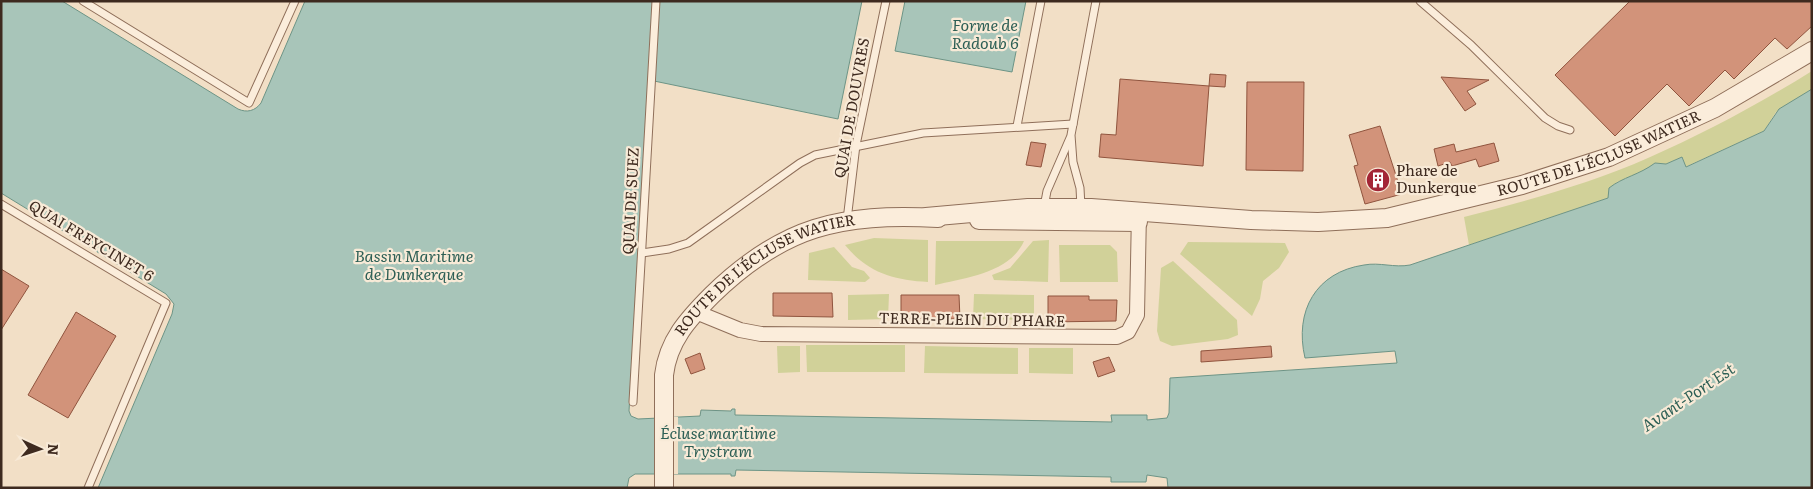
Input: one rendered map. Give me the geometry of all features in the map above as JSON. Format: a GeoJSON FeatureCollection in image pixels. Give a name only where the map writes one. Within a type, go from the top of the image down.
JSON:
{"type":"FeatureCollection","features":[{"type":"Feature","properties":{"kind":"street","name":"ROUTE DE L'ÉCLUSE WATIER"},"geometry":{"type":"LineString","coordinates":[[664,485],[665,367],[670,350],[678,334],[696,312],[736,273],[772,246],[807,231],[847,220],[872,217],[926,217],[1010,208],[1044,215],[1343,222],[1387,218],[1466,200],[1557,175],[1622,152],[1694,119],[1812,51]]}},
{"type":"Feature","properties":{"kind":"street","name":"TERRE-PLEIN DU PHARE"},"geometry":{"type":"LineString","coordinates":[[696,312],[740,330],[761,334],[1117,337],[1128,332],[1137,315],[1139,217]]}},
{"type":"Feature","properties":{"kind":"lane"},"geometry":{"type":"LineString","coordinates":[[83,1],[249,103],[295,1]]}},
{"type":"Feature","properties":{"kind":"lane","name":"QUAI DE SUEZ"},"geometry":{"type":"LineString","coordinates":[[633,402],[656,1]]}},
{"type":"Feature","properties":{"kind":"lane","name":"QUAI DE DOUVRES"},"geometry":{"type":"LineString","coordinates":[[847,220],[856,145],[886,1]]}},
{"type":"Feature","properties":{"kind":"lane"},"geometry":{"type":"LineString","coordinates":[[1017,126],[1041,1]]}},
{"type":"Feature","properties":{"kind":"lane"},"geometry":{"type":"LineString","coordinates":[[1044,215],[1048,187],[1071,135],[1096,1]]}},
{"type":"Feature","properties":{"kind":"lane"},"geometry":{"type":"LineString","coordinates":[[1420,1],[1471,45],[1539,113],[1552,123],[1570,130]]}},
{"type":"Feature","properties":{"kind":"lane"},"geometry":{"type":"LineString","coordinates":[[642,254],[669,249],[688,242],[807,159],[856,145],[924,133],[1073,124]]}},
{"type":"Feature","properties":{"kind":"lane"},"geometry":{"type":"LineString","coordinates":[[1071,135],[1073,162],[1080,188],[1081,215]]}},
{"type":"Feature","properties":{"kind":"lane","name":"QUAI FREYCINET 6"},"geometry":{"type":"LineString","coordinates":[[1,204],[166,303],[88,488]]}},
{"type":"Feature","properties":{"kind":"green space"},"geometry":{"type":"Polygon","coordinates":[[[1812,71],[1812,89],[1776,112],[1764,131],[1685,167],[1682,157],[1666,164],[1655,163],[1640,174],[1617,182],[1608,198],[1469,245],[1464,217],[1580,184],[1648,158],[1732,118],[1812,71]]]}},
{"type":"Feature","properties":{"kind":"green space"},"geometry":{"type":"Polygon","coordinates":[[[874,238],[928,240],[928,282],[892,277],[882,273],[863,262],[845,245],[874,238]]]}},
{"type":"Feature","properties":{"kind":"green space"},"geometry":{"type":"Polygon","coordinates":[[[1049,240],[1048,282],[994,280],[992,275],[1010,268],[1033,241],[1049,240]]]}},
{"type":"Feature","properties":{"kind":"green space"},"geometry":{"type":"Polygon","coordinates":[[[936,241],[1024,241],[1017,252],[998,267],[973,276],[935,285],[936,241]]]}},
{"type":"Feature","properties":{"kind":"green space"},"geometry":{"type":"Polygon","coordinates":[[[1188,242],[1285,243],[1289,252],[1279,268],[1263,281],[1260,299],[1252,316],[1180,254],[1188,242]]]}},
{"type":"Feature","properties":{"kind":"green space"},"geometry":{"type":"Polygon","coordinates":[[[1059,245],[1110,245],[1117,252],[1118,282],[1060,282],[1059,245]]]}},
{"type":"Feature","properties":{"kind":"green space"},"geometry":{"type":"Polygon","coordinates":[[[834,247],[852,267],[864,271],[870,278],[865,282],[808,280],[809,253],[834,247]]]}},
{"type":"Feature","properties":{"kind":"green space"},"geometry":{"type":"Polygon","coordinates":[[[1173,261],[1237,320],[1238,335],[1228,339],[1172,346],[1160,341],[1157,331],[1161,268],[1173,261]]]}},
{"type":"Feature","properties":{"kind":"green space"},"geometry":{"type":"Polygon","coordinates":[[[889,294],[888,319],[848,320],[848,295],[889,294]]]}},
{"type":"Feature","properties":{"kind":"green space"},"geometry":{"type":"Polygon","coordinates":[[[974,294],[1034,295],[1034,320],[973,319],[974,294]]]}},
{"type":"Feature","properties":{"kind":"green space"},"geometry":{"type":"Polygon","coordinates":[[[806,345],[905,345],[905,372],[807,372],[806,345]]]}},
{"type":"Feature","properties":{"kind":"green space"},"geometry":{"type":"Polygon","coordinates":[[[777,346],[800,346],[800,372],[778,373],[777,346]]]}},
{"type":"Feature","properties":{"kind":"green space"},"geometry":{"type":"Polygon","coordinates":[[[925,346],[1018,348],[1018,374],[924,373],[925,346]]]}},
{"type":"Feature","properties":{"kind":"green space"},"geometry":{"type":"Polygon","coordinates":[[[1029,348],[1073,348],[1073,374],[1029,373],[1029,348]]]}},
{"type":"Feature","properties":{"kind":"water"},"geometry":{"type":"Polygon","coordinates":[[[1,1],[62,1],[238,109],[248,111],[256,108],[261,103],[305,1],[653,1],[629,411],[631,416],[638,419],[700,416],[701,410],[731,411],[735,409],[735,415],[1112,422],[1111,415],[1147,415],[1147,420],[1167,418],[1169,413],[1170,378],[1397,363],[1395,351],[1305,358],[1302,341],[1306,310],[1312,296],[1321,285],[1347,269],[1370,264],[1410,265],[1608,198],[1609,188],[1655,163],[1666,164],[1682,157],[1686,167],[1764,131],[1779,109],[1812,89],[1812,488],[1168,488],[1167,478],[1147,475],[1146,482],[1111,482],[1111,477],[736,470],[735,476],[731,476],[731,474],[635,474],[629,478],[627,488],[98,488],[172,314],[174,304],[166,294],[1,193],[1,1]]]}},
{"type":"Feature","properties":{"kind":"water"},"geometry":{"type":"Polygon","coordinates":[[[659,1],[862,1],[838,119],[654,81],[659,1]]]}},
{"type":"Feature","properties":{"kind":"water","name":"Forme de Radoub 6"},"geometry":{"type":"Polygon","coordinates":[[[905,1],[1026,1],[1012,72],[895,51],[905,1]]]}},
{"type":"Feature","properties":{"kind":"pier"},"geometry":{"type":"Polygon","coordinates":[[[658,417],[678,417],[678,474],[659,474],[658,417]]]}},
{"type":"Feature","properties":{"kind":"building"},"geometry":{"type":"Polygon","coordinates":[[[1630,1],[1812,1],[1812,26],[1787,49],[1775,38],[1734,79],[1725,70],[1689,106],[1667,84],[1615,136],[1555,75],[1630,1]]]}},
{"type":"Feature","properties":{"kind":"building"},"geometry":{"type":"Polygon","coordinates":[[[1210,74],[1226,75],[1225,87],[1209,86],[1210,74]]]}},
{"type":"Feature","properties":{"kind":"building"},"geometry":{"type":"Polygon","coordinates":[[[1441,77],[1489,80],[1467,91],[1476,104],[1465,111],[1441,77]]]}},
{"type":"Feature","properties":{"kind":"building"},"geometry":{"type":"Polygon","coordinates":[[[1120,79],[1209,86],[1203,166],[1099,157],[1101,134],[1116,135],[1120,79]]]}},
{"type":"Feature","properties":{"kind":"building"},"geometry":{"type":"Polygon","coordinates":[[[1247,82],[1304,82],[1303,171],[1246,170],[1247,82]]]}},
{"type":"Feature","properties":{"kind":"building"},"geometry":{"type":"Polygon","coordinates":[[[1380,126],[1402,194],[1365,204],[1354,166],[1358,165],[1349,135],[1380,126]]]}},
{"type":"Feature","properties":{"kind":"building"},"geometry":{"type":"Polygon","coordinates":[[[1031,142],[1046,144],[1041,167],[1026,165],[1031,142]]]}},
{"type":"Feature","properties":{"kind":"building"},"geometry":{"type":"Polygon","coordinates":[[[1494,143],[1499,161],[1479,167],[1476,159],[1452,166],[1450,162],[1438,166],[1434,149],[1454,144],[1456,152],[1494,143]]]}},
{"type":"Feature","properties":{"kind":"building"},"geometry":{"type":"Polygon","coordinates":[[[1,269],[29,286],[1,330],[1,269]]]}},
{"type":"Feature","properties":{"kind":"building"},"geometry":{"type":"Polygon","coordinates":[[[773,293],[832,293],[833,317],[773,316],[773,293]]]}},
{"type":"Feature","properties":{"kind":"building"},"geometry":{"type":"Polygon","coordinates":[[[901,295],[959,295],[960,319],[901,318],[901,295]]]}},
{"type":"Feature","properties":{"kind":"building"},"geometry":{"type":"Polygon","coordinates":[[[1048,296],[1089,296],[1089,300],[1117,300],[1116,321],[1048,322],[1048,296]]]}},
{"type":"Feature","properties":{"kind":"building"},"geometry":{"type":"Polygon","coordinates":[[[76,312],[116,336],[68,418],[28,395],[76,312]]]}},
{"type":"Feature","properties":{"kind":"building"},"geometry":{"type":"Polygon","coordinates":[[[1271,346],[1272,357],[1201,362],[1201,351],[1271,346]]]}},
{"type":"Feature","properties":{"kind":"building"},"geometry":{"type":"Polygon","coordinates":[[[700,353],[705,369],[691,374],[685,359],[700,353]]]}},
{"type":"Feature","properties":{"kind":"building"},"geometry":{"type":"Polygon","coordinates":[[[1109,357],[1115,371],[1098,377],[1093,362],[1109,357]]]}},
{"type":"Feature","properties":{"kind":"place","name":"Phare de Dunkerque"},"geometry":{"type":"Point","coordinates":[1378,180]}},
{"type":"Feature","properties":{"kind":"water label","name":"Bassin Maritime de Dunkerque"},"geometry":{"type":"Point","coordinates":[414,265]}},
{"type":"Feature","properties":{"kind":"water label","name":"Avant-Port Est"},"geometry":{"type":"Point","coordinates":[1688,397]}},
{"type":"Feature","properties":{"kind":"water label","name":"Écluse maritime Trystram"},"geometry":{"type":"Point","coordinates":[718,442]}}]}
